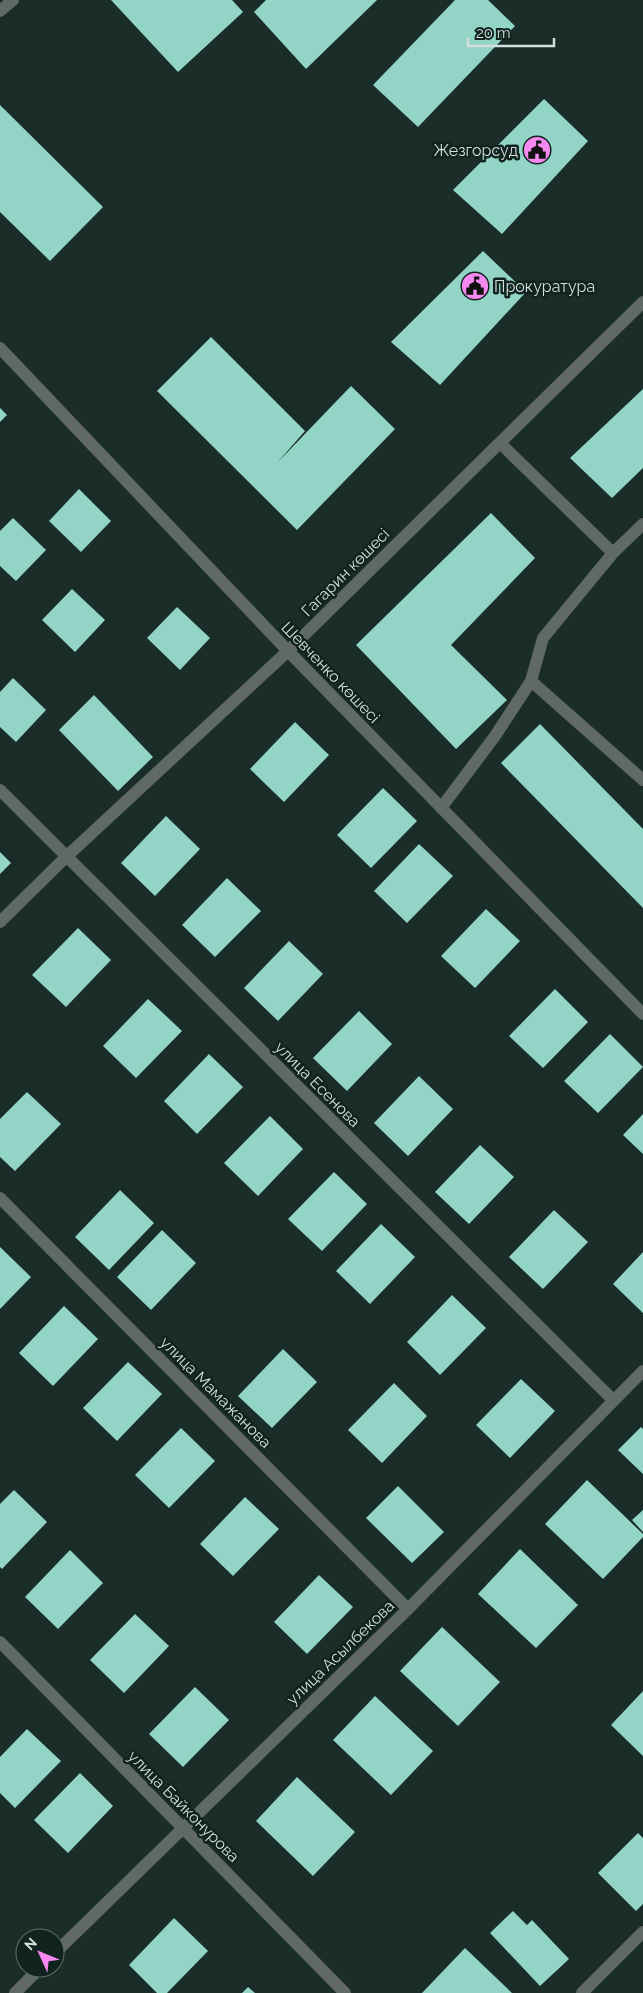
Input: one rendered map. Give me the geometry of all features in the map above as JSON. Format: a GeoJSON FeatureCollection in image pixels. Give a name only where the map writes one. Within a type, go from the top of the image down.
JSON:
{"type":"FeatureCollection","features":[{"type":"Feature","properties":{"kind":"street"},"geometry":{"type":"LineString","coordinates":[[0,11],[13,0]]}},
{"type":"Feature","properties":{"kind":"street","name":"Гагарин көшесі"},"geometry":{"type":"LineString","coordinates":[[0,922],[66,857],[288,652],[643,302]]}},
{"type":"Feature","properties":{"kind":"street","name":"Шевченко көшесі"},"geometry":{"type":"LineString","coordinates":[[0,348],[288,652],[643,1014]]}},
{"type":"Feature","properties":{"kind":"street"},"geometry":{"type":"LineString","coordinates":[[500,443],[613,553]]}},
{"type":"Feature","properties":{"kind":"street"},"geometry":{"type":"LineString","coordinates":[[441,808],[495,736],[531,681],[542,638],[613,553],[643,524]]}},
{"type":"Feature","properties":{"kind":"street"},"geometry":{"type":"LineString","coordinates":[[531,681],[643,780]]}},
{"type":"Feature","properties":{"kind":"street","name":"улица Есенова"},"geometry":{"type":"LineString","coordinates":[[0,790],[613,1400]]}},
{"type":"Feature","properties":{"kind":"street","name":"улица Мамажанова"},"geometry":{"type":"LineString","coordinates":[[0,1198],[408,1609]]}},
{"type":"Feature","properties":{"kind":"street","name":"улица Асылбекова"},"geometry":{"type":"LineString","coordinates":[[65,1943],[408,1609],[643,1371]]}},
{"type":"Feature","properties":{"kind":"street","name":"улица Байконурова"},"geometry":{"type":"LineString","coordinates":[[0,1642],[344,1993]]}},
{"type":"Feature","properties":{"kind":"street"},"geometry":{"type":"LineString","coordinates":[[582,1993],[643,1932]]}},
{"type":"Feature","properties":{"kind":"street"},"geometry":{"type":"LineString","coordinates":[[15,1993],[30,1978]]}},
{"type":"Feature","properties":{"kind":"building"},"geometry":{"type":"Polygon","coordinates":[[[111,0],[232,0],[243,12],[178,72],[111,0]]]}},
{"type":"Feature","properties":{"kind":"building"},"geometry":{"type":"Polygon","coordinates":[[[266,0],[377,0],[306,69],[254,12],[266,0]]]}},
{"type":"Feature","properties":{"kind":"building"},"geometry":{"type":"Polygon","coordinates":[[[455,0],[488,0],[515,26],[418,127],[373,85],[455,0]]]}},
{"type":"Feature","properties":{"kind":"building"},"geometry":{"type":"Polygon","coordinates":[[[544,99],[588,141],[502,234],[453,190],[544,99]]]}},
{"type":"Feature","properties":{"kind":"building"},"geometry":{"type":"Polygon","coordinates":[[[0,105],[103,207],[50,261],[0,212],[0,105]]]}},
{"type":"Feature","properties":{"kind":"building","name":"Прокуратура"},"geometry":{"type":"Polygon","coordinates":[[[483,251],[526,292],[440,385],[391,342],[483,251]]]}},
{"type":"Feature","properties":{"kind":"building"},"geometry":{"type":"Polygon","coordinates":[[[211,337],[305,431],[277,463],[351,386],[395,429],[297,530],[157,391],[211,337]]]}},
{"type":"Feature","properties":{"kind":"building"},"geometry":{"type":"Polygon","coordinates":[[[643,389],[643,468],[612,498],[570,458],[643,389]]]}},
{"type":"Feature","properties":{"kind":"building"},"geometry":{"type":"Polygon","coordinates":[[[0,408],[7,415],[0,422],[0,408]]]}},
{"type":"Feature","properties":{"kind":"building"},"geometry":{"type":"Polygon","coordinates":[[[79,489],[111,521],[81,552],[49,521],[79,489]]]}},
{"type":"Feature","properties":{"kind":"building"},"geometry":{"type":"Polygon","coordinates":[[[491,513],[535,558],[451,645],[507,700],[456,749],[356,645],[491,513]]]}},
{"type":"Feature","properties":{"kind":"building"},"geometry":{"type":"Polygon","coordinates":[[[13,518],[46,550],[16,581],[0,566],[0,531],[13,518]]]}},
{"type":"Feature","properties":{"kind":"building"},"geometry":{"type":"Polygon","coordinates":[[[72,589],[105,620],[75,652],[42,620],[72,589]]]}},
{"type":"Feature","properties":{"kind":"building"},"geometry":{"type":"Polygon","coordinates":[[[177,607],[210,638],[180,670],[147,638],[177,607]]]}},
{"type":"Feature","properties":{"kind":"building"},"geometry":{"type":"Polygon","coordinates":[[[13,678],[46,710],[16,742],[0,727],[0,692],[13,678]]]}},
{"type":"Feature","properties":{"kind":"building"},"geometry":{"type":"Polygon","coordinates":[[[94,695],[153,757],[118,791],[59,730],[94,695]]]}},
{"type":"Feature","properties":{"kind":"building"},"geometry":{"type":"Polygon","coordinates":[[[295,722],[329,755],[284,802],[250,769],[295,722]]]}},
{"type":"Feature","properties":{"kind":"building"},"geometry":{"type":"Polygon","coordinates":[[[540,724],[643,829],[643,908],[501,763],[540,724]]]}},
{"type":"Feature","properties":{"kind":"building"},"geometry":{"type":"Polygon","coordinates":[[[383,788],[417,821],[371,868],[337,835],[383,788]]]}},
{"type":"Feature","properties":{"kind":"building"},"geometry":{"type":"Polygon","coordinates":[[[166,816],[200,849],[155,896],[121,863],[166,816]]]}},
{"type":"Feature","properties":{"kind":"building"},"geometry":{"type":"Polygon","coordinates":[[[419,844],[453,876],[407,923],[374,891],[419,844]]]}},
{"type":"Feature","properties":{"kind":"building"},"geometry":{"type":"Polygon","coordinates":[[[0,852],[11,863],[0,874],[0,852]]]}},
{"type":"Feature","properties":{"kind":"building"},"geometry":{"type":"Polygon","coordinates":[[[227,878],[261,911],[215,957],[182,925],[227,878]]]}},
{"type":"Feature","properties":{"kind":"building"},"geometry":{"type":"Polygon","coordinates":[[[486,909],[520,941],[475,988],[441,956],[486,909]]]}},
{"type":"Feature","properties":{"kind":"building"},"geometry":{"type":"Polygon","coordinates":[[[78,928],[111,960],[66,1007],[32,975],[78,928]]]}},
{"type":"Feature","properties":{"kind":"building"},"geometry":{"type":"Polygon","coordinates":[[[289,941],[323,974],[278,1021],[244,988],[289,941]]]}},
{"type":"Feature","properties":{"kind":"building"},"geometry":{"type":"Polygon","coordinates":[[[555,989],[588,1022],[543,1068],[509,1036],[555,989]]]}},
{"type":"Feature","properties":{"kind":"building"},"geometry":{"type":"Polygon","coordinates":[[[148,999],[182,1031],[136,1078],[103,1046],[148,999]]]}},
{"type":"Feature","properties":{"kind":"building"},"geometry":{"type":"Polygon","coordinates":[[[359,1011],[392,1044],[347,1091],[313,1058],[359,1011]]]}},
{"type":"Feature","properties":{"kind":"building"},"geometry":{"type":"Polygon","coordinates":[[[610,1034],[643,1067],[598,1113],[564,1081],[610,1034]]]}},
{"type":"Feature","properties":{"kind":"building"},"geometry":{"type":"Polygon","coordinates":[[[209,1054],[243,1087],[197,1134],[164,1101],[209,1054]]]}},
{"type":"Feature","properties":{"kind":"building"},"geometry":{"type":"Polygon","coordinates":[[[419,1076],[453,1109],[408,1156],[374,1123],[419,1076]]]}},
{"type":"Feature","properties":{"kind":"building"},"geometry":{"type":"Polygon","coordinates":[[[27,1092],[61,1124],[15,1171],[0,1157],[0,1119],[27,1092]]]}},
{"type":"Feature","properties":{"kind":"building"},"geometry":{"type":"Polygon","coordinates":[[[643,1114],[643,1154],[623,1135],[643,1114]]]}},
{"type":"Feature","properties":{"kind":"building"},"geometry":{"type":"Polygon","coordinates":[[[270,1116],[303,1149],[258,1196],[224,1163],[270,1116]]]}},
{"type":"Feature","properties":{"kind":"building"},"geometry":{"type":"Polygon","coordinates":[[[480,1145],[514,1177],[469,1224],[435,1192],[480,1145]]]}},
{"type":"Feature","properties":{"kind":"building"},"geometry":{"type":"Polygon","coordinates":[[[334,1172],[367,1204],[322,1251],[288,1219],[334,1172]]]}},
{"type":"Feature","properties":{"kind":"building"},"geometry":{"type":"Polygon","coordinates":[[[120,1190],[154,1223],[109,1270],[75,1237],[120,1190]]]}},
{"type":"Feature","properties":{"kind":"building"},"geometry":{"type":"Polygon","coordinates":[[[554,1210],[588,1242],[543,1289],[509,1257],[554,1210]]]}},
{"type":"Feature","properties":{"kind":"building"},"geometry":{"type":"Polygon","coordinates":[[[381,1224],[415,1257],[370,1304],[336,1271],[381,1224]]]}},
{"type":"Feature","properties":{"kind":"building"},"geometry":{"type":"Polygon","coordinates":[[[162,1230],[196,1263],[151,1310],[117,1277],[162,1230]]]}},
{"type":"Feature","properties":{"kind":"building"},"geometry":{"type":"Polygon","coordinates":[[[0,1247],[31,1277],[0,1309],[0,1247]]]}},
{"type":"Feature","properties":{"kind":"building"},"geometry":{"type":"Polygon","coordinates":[[[643,1252],[643,1313],[613,1284],[643,1252]]]}},
{"type":"Feature","properties":{"kind":"building"},"geometry":{"type":"Polygon","coordinates":[[[452,1295],[486,1328],[440,1375],[407,1342],[452,1295]]]}},
{"type":"Feature","properties":{"kind":"building"},"geometry":{"type":"Polygon","coordinates":[[[64,1306],[98,1339],[53,1386],[19,1353],[64,1306]]]}},
{"type":"Feature","properties":{"kind":"building"},"geometry":{"type":"Polygon","coordinates":[[[283,1349],[317,1382],[272,1428],[238,1396],[283,1349]]]}},
{"type":"Feature","properties":{"kind":"building"},"geometry":{"type":"Polygon","coordinates":[[[128,1362],[162,1394],[117,1441],[83,1408],[128,1362]]]}},
{"type":"Feature","properties":{"kind":"building"},"geometry":{"type":"Polygon","coordinates":[[[521,1379],[555,1411],[510,1458],[476,1425],[521,1379]]]}},
{"type":"Feature","properties":{"kind":"building"},"geometry":{"type":"Polygon","coordinates":[[[394,1383],[427,1416],[382,1463],[348,1430],[394,1383]]]}},
{"type":"Feature","properties":{"kind":"building"},"geometry":{"type":"Polygon","coordinates":[[[641,1427],[643,1429],[643,1474],[618,1450],[641,1427]]]}},
{"type":"Feature","properties":{"kind":"building"},"geometry":{"type":"Polygon","coordinates":[[[181,1428],[215,1461],[169,1508],[135,1475],[181,1428]]]}},
{"type":"Feature","properties":{"kind":"building"},"geometry":{"type":"Polygon","coordinates":[[[587,1480],[643,1534],[643,1537],[603,1579],[545,1524],[587,1480]]]}},
{"type":"Feature","properties":{"kind":"building"},"geometry":{"type":"Polygon","coordinates":[[[398,1486],[444,1532],[412,1563],[366,1518],[398,1486]]]}},
{"type":"Feature","properties":{"kind":"building"},"geometry":{"type":"Polygon","coordinates":[[[14,1490],[47,1522],[2,1569],[0,1567],[0,1504],[14,1490]]]}},
{"type":"Feature","properties":{"kind":"building"},"geometry":{"type":"Polygon","coordinates":[[[245,1497],[279,1529],[233,1576],[200,1544],[245,1497]]]}},
{"type":"Feature","properties":{"kind":"building"},"geometry":{"type":"Polygon","coordinates":[[[643,1510],[643,1532],[632,1520],[643,1510]]]}},
{"type":"Feature","properties":{"kind":"building"},"geometry":{"type":"Polygon","coordinates":[[[520,1549],[578,1605],[536,1648],[478,1594],[520,1549]]]}},
{"type":"Feature","properties":{"kind":"building"},"geometry":{"type":"Polygon","coordinates":[[[70,1550],[103,1583],[58,1629],[25,1597],[70,1550]]]}},
{"type":"Feature","properties":{"kind":"building"},"geometry":{"type":"Polygon","coordinates":[[[319,1575],[353,1607],[307,1654],[274,1622],[319,1575]]]}},
{"type":"Feature","properties":{"kind":"building"},"geometry":{"type":"Polygon","coordinates":[[[135,1614],[169,1646],[124,1693],[90,1660],[135,1614]]]}},
{"type":"Feature","properties":{"kind":"building"},"geometry":{"type":"Polygon","coordinates":[[[442,1627],[500,1682],[458,1726],[400,1671],[442,1627]]]}},
{"type":"Feature","properties":{"kind":"building"},"geometry":{"type":"Polygon","coordinates":[[[195,1687],[229,1720],[183,1767],[149,1734],[195,1687]]]}},
{"type":"Feature","properties":{"kind":"building"},"geometry":{"type":"Polygon","coordinates":[[[643,1691],[643,1756],[611,1725],[643,1691]]]}},
{"type":"Feature","properties":{"kind":"building"},"geometry":{"type":"Polygon","coordinates":[[[375,1696],[433,1751],[391,1795],[333,1740],[375,1696]]]}},
{"type":"Feature","properties":{"kind":"building"},"geometry":{"type":"Polygon","coordinates":[[[27,1729],[61,1761],[15,1808],[0,1793],[0,1757],[27,1729]]]}},
{"type":"Feature","properties":{"kind":"building"},"geometry":{"type":"Polygon","coordinates":[[[80,1773],[113,1806],[68,1853],[34,1820],[80,1773]]]}},
{"type":"Feature","properties":{"kind":"building"},"geometry":{"type":"Polygon","coordinates":[[[297,1777],[355,1832],[313,1876],[256,1821],[297,1777]]]}},
{"type":"Feature","properties":{"kind":"building"},"geometry":{"type":"Polygon","coordinates":[[[638,1833],[643,1838],[643,1904],[636,1911],[598,1873],[638,1833]]]}},
{"type":"Feature","properties":{"kind":"building"},"geometry":{"type":"Polygon","coordinates":[[[513,1911],[527,1925],[532,1920],[569,1959],[540,1986],[490,1933],[513,1911]]]}},
{"type":"Feature","properties":{"kind":"building"},"geometry":{"type":"Polygon","coordinates":[[[174,1918],[208,1951],[167,1993],[157,1993],[129,1965],[174,1918]]]}},
{"type":"Feature","properties":{"kind":"building"},"geometry":{"type":"Polygon","coordinates":[[[465,1948],[512,1993],[422,1993],[465,1948]]]}},
{"type":"Feature","properties":{"kind":"building"},"geometry":{"type":"Polygon","coordinates":[[[248,1987],[255,1993],[242,1993],[248,1987]]]}},
{"type":"Feature","properties":{"kind":"place","name":"Жезгорсуд"},"geometry":{"type":"Point","coordinates":[537,150]}},
{"type":"Feature","properties":{"kind":"place","name":"Прокуратура"},"geometry":{"type":"Point","coordinates":[475,286]}}]}
